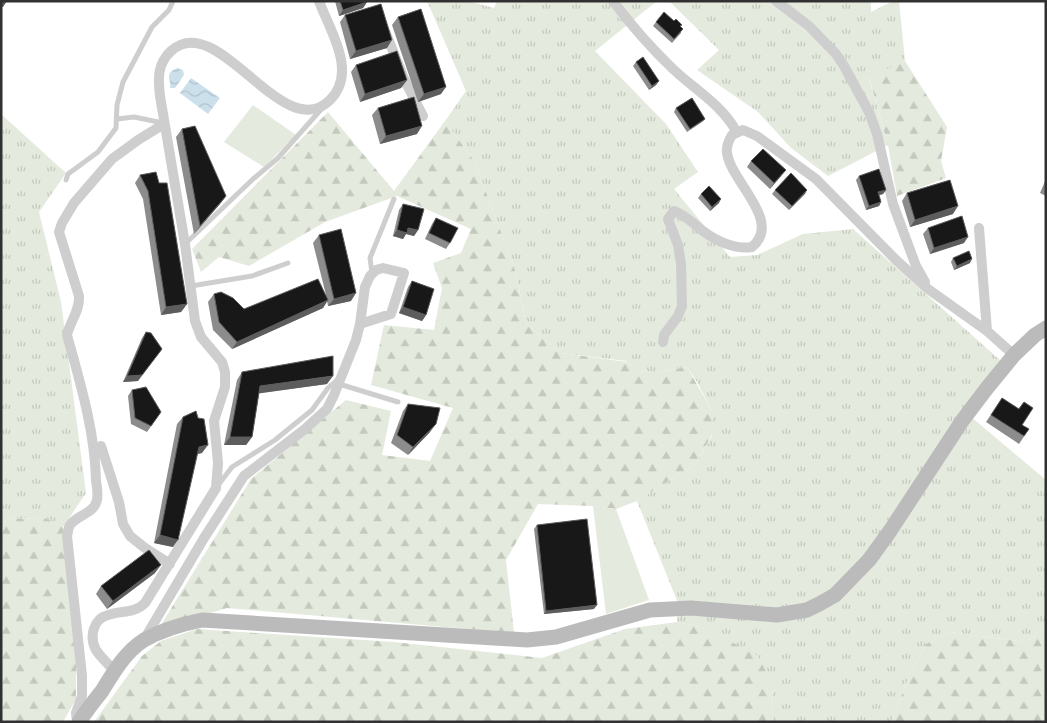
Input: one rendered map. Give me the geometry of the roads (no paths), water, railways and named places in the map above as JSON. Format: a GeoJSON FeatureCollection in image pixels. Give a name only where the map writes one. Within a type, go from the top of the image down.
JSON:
{"type":"FeatureCollection","features":[{"type":"Feature","properties":{"kind":"street"},"geometry":{"type":"LineString","coordinates":[[114,671],[95,649],[92,637],[96,624],[106,615],[140,607],[170,564],[216,488],[218,463],[214,421],[224,392],[225,372],[219,357],[204,341],[197,329],[185,244],[158,85],[160,68],[164,59],[181,44],[190,42],[199,44],[222,55],[281,102],[291,107],[310,110],[317,109],[326,105],[334,96],[342,79],[342,65],[335,39],[320,1]]}},
{"type":"Feature","properties":{"kind":"street"},"geometry":{"type":"LineString","coordinates":[[614,1],[636,30],[672,67],[723,112],[736,131]]}},
{"type":"Feature","properties":{"kind":"street"},"geometry":{"type":"LineString","coordinates":[[776,1],[809,26],[836,54],[869,112],[877,134],[892,204],[916,266],[928,289]]}},
{"type":"Feature","properties":{"kind":"street"},"geometry":{"type":"LineString","coordinates":[[382,21],[405,81],[423,116]]}},
{"type":"Feature","properties":{"kind":"street"},"geometry":{"type":"LineString","coordinates":[[78,722],[76,712],[82,696],[82,676],[67,536],[69,526],[93,507],[97,500],[97,484],[86,403],[67,335],[80,305],[79,296],[59,232],[62,222],[74,203],[112,159],[164,124]]}},
{"type":"Feature","properties":{"kind":"street"},"geometry":{"type":"LineString","coordinates":[[663,342],[664,335],[678,316],[682,306],[681,264],[678,245],[668,218],[670,213],[674,211],[682,213],[712,237],[740,248],[752,247],[756,244],[762,232],[760,216],[733,170],[726,152],[732,135],[736,131],[742,130],[757,136],[816,179],[897,261],[928,289],[987,331],[1014,354]]}},
{"type":"Feature","properties":{"kind":"street"},"geometry":{"type":"LineString","coordinates":[[979,228],[987,331]]}},
{"type":"Feature","properties":{"kind":"street"},"geometry":{"type":"LineString","coordinates":[[143,641],[240,482],[250,471],[318,419],[326,409],[356,340],[365,287],[372,273],[383,268],[404,273],[391,314],[360,324]]}},
{"type":"Feature","properties":{"kind":"street"},"geometry":{"type":"LineString","coordinates":[[78,722],[114,671],[130,652],[143,641],[163,631],[202,620],[527,640],[556,637],[650,610],[691,608],[777,615],[807,610],[835,595],[869,560],[962,421],[1014,354],[1035,335],[1046,328]]}},
{"type":"Feature","properties":{"kind":"street"},"geometry":{"type":"LineString","coordinates":[[101,446],[119,502],[123,524],[130,536],[170,564]]}},
{"type":"Feature","properties":{"kind":"lane"},"geometry":{"type":"LineString","coordinates":[[66,180],[68,174],[98,152],[116,128],[117,105],[122,82],[152,28],[169,10],[173,1]]}},
{"type":"Feature","properties":{"kind":"lane"},"geometry":{"type":"LineString","coordinates":[[185,244],[253,179],[278,158],[326,105]]}},
{"type":"Feature","properties":{"kind":"lane"},"geometry":{"type":"LineString","coordinates":[[117,119],[134,117],[164,124]]}},
{"type":"Feature","properties":{"kind":"lane"},"geometry":{"type":"LineString","coordinates":[[372,273],[370,258],[394,199]]}},
{"type":"Feature","properties":{"kind":"lane"},"geometry":{"type":"LineString","coordinates":[[191,286],[248,277],[288,263]]}},
{"type":"Feature","properties":{"kind":"lane"},"geometry":{"type":"LineString","coordinates":[[216,488],[232,467],[275,440],[312,410],[328,388],[340,380],[398,402]]}},
{"type":"Feature","properties":{"kind":"water"},"geometry":{"type":"Polygon","coordinates":[[[177,68],[183,70],[184,75],[175,88],[170,88],[169,75],[177,68]]]}},
{"type":"Feature","properties":{"kind":"water"},"geometry":{"type":"Polygon","coordinates":[[[191,78],[220,98],[208,114],[180,93],[191,78]]]}}]}
